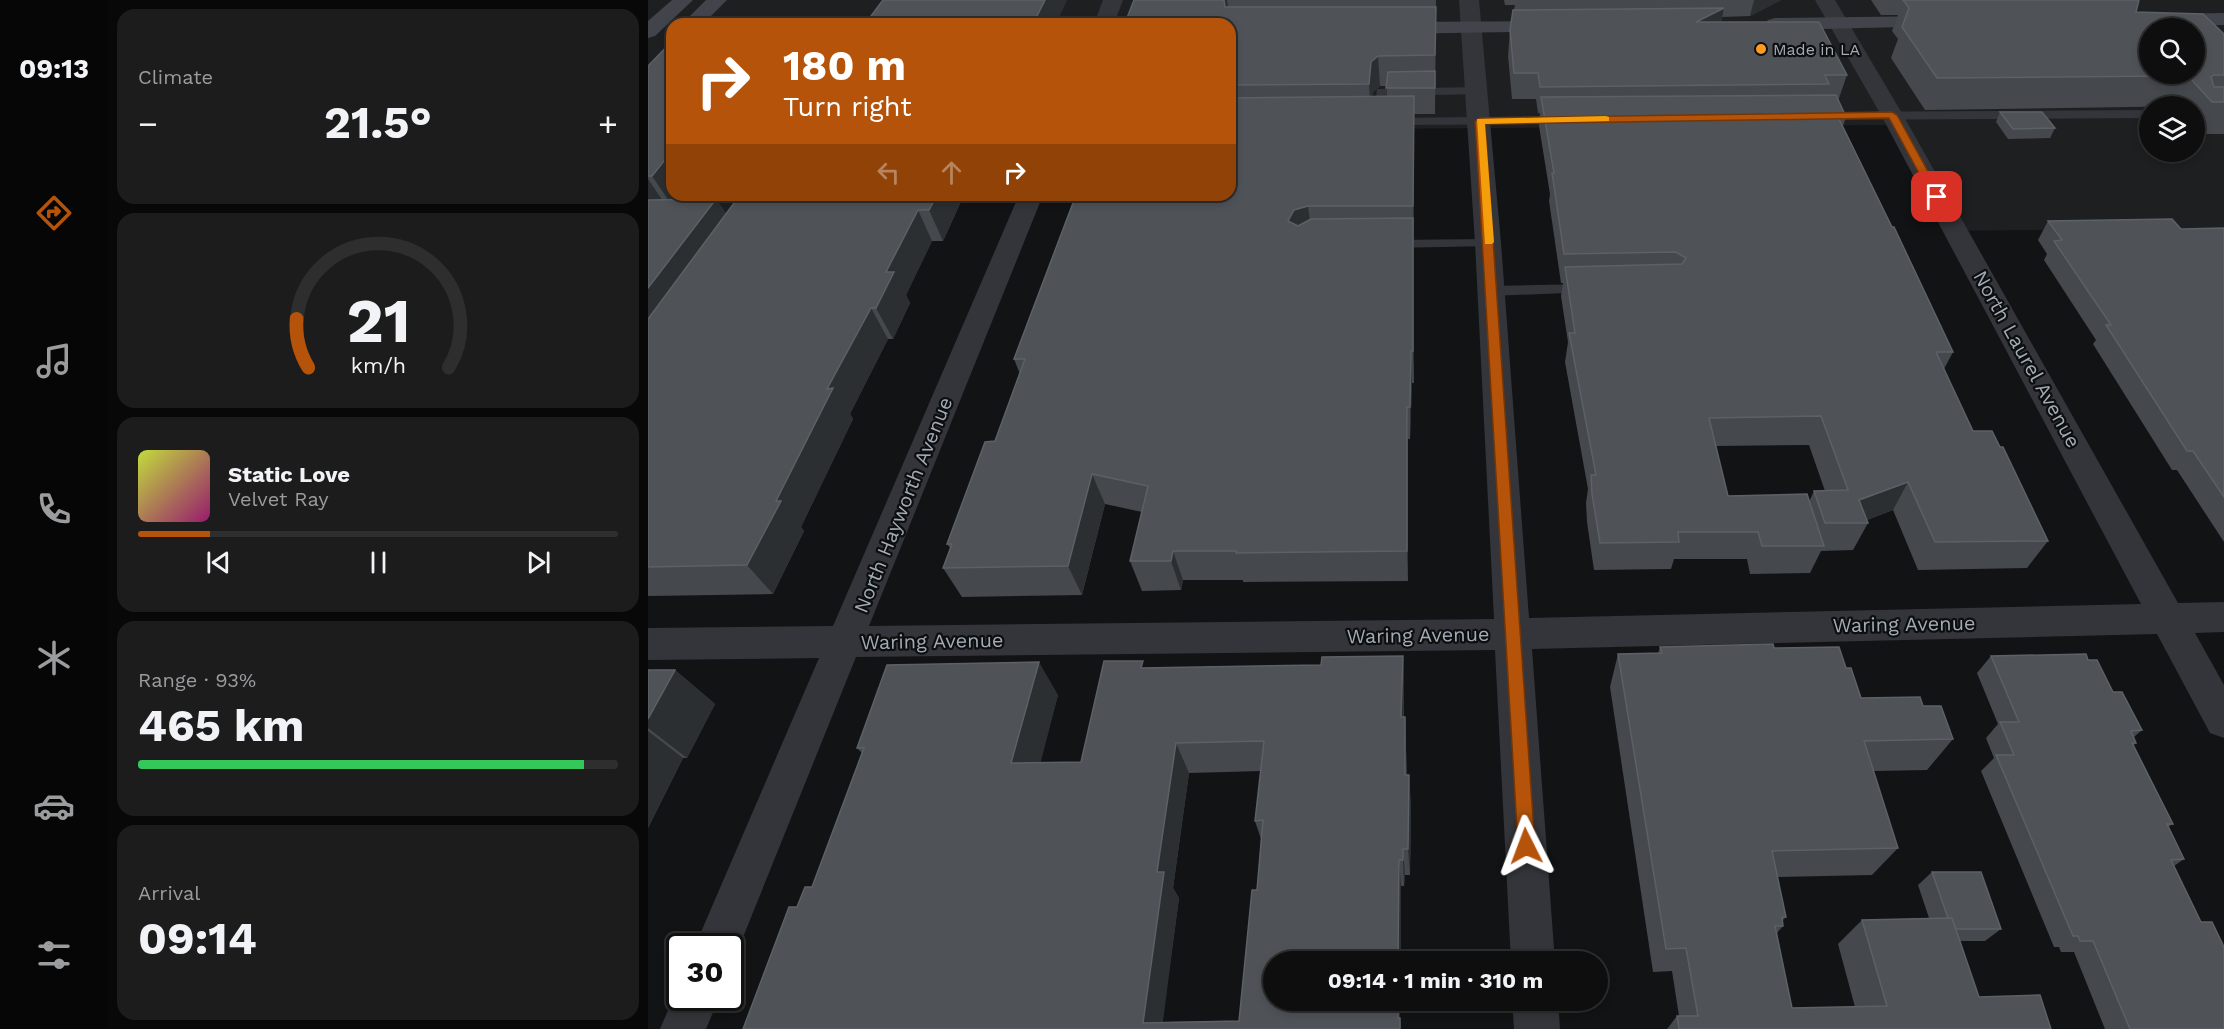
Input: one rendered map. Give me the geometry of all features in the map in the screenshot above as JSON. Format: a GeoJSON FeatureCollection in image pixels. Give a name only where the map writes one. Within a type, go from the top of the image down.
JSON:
{"type":"FeatureCollection","features":[{"type":"Feature","properties":{"kind":"main road"},"geometry":{"type":"LineString","coordinates":[[648,32],[683,0]]}},
{"type":"Feature","properties":{"kind":"main road"},"geometry":{"type":"LineString","coordinates":[[698,18],[717,0]]}},
{"type":"Feature","properties":{"kind":"main road"},"geometry":{"type":"LineString","coordinates":[[2181,0],[2201,18]]}},
{"type":"Feature","properties":{"kind":"main road"},"geometry":{"type":"LineString","coordinates":[[1761,24],[1832,12],[1955,22]]}},
{"type":"Feature","properties":{"kind":"main road"},"geometry":{"type":"LineString","coordinates":[[1374,28],[1471,14],[1576,27]]}},
{"type":"Feature","properties":{"kind":"main road"},"geometry":{"type":"LineString","coordinates":[[2205,19],[2224,19]]}},
{"type":"Feature","properties":{"kind":"main road"},"geometry":{"type":"LineString","coordinates":[[2205,22],[2224,40]]}},
{"type":"Feature","properties":{"kind":"main road"},"geometry":{"type":"LineString","coordinates":[[648,32],[666,32]]}},
{"type":"Feature","properties":{"kind":"street"},"geometry":{"type":"LineString","coordinates":[[1106,18],[1113,0]]}},
{"type":"Feature","properties":{"kind":"street","name":"North Laurel Avenue"},"geometry":{"type":"LineString","coordinates":[[1832,12],[1892,115],[2224,721]]}},
{"type":"Feature","properties":{"kind":"street"},"geometry":{"type":"LineString","coordinates":[[1471,14],[1514,634],[1532,951]]}},
{"type":"Feature","properties":{"kind":"street","name":"North Hayworth Avenue"},"geometry":{"type":"LineString","coordinates":[[723,933],[1029,201]]}},
{"type":"Feature","properties":{"kind":"street","name":"Waring Avenue"},"geometry":{"type":"LineString","coordinates":[[648,644],[1514,634],[2224,617]]}},
{"type":"Feature","properties":{"kind":"street"},"geometry":{"type":"LineString","coordinates":[[683,1029],[691,1011]]}},
{"type":"Feature","properties":{"kind":"street"},"geometry":{"type":"LineString","coordinates":[[1536,1011],[1537,1029]]}},
{"type":"Feature","properties":{"kind":"lane"},"geometry":{"type":"LineString","coordinates":[[1479,106],[1374,121],[1381,92],[1479,106],[1572,120]]}},
{"type":"Feature","properties":{"kind":"lane"},"geometry":{"type":"LineString","coordinates":[[1805,116],[2139,114]]}},
{"type":"Feature","properties":{"kind":"lane"},"geometry":{"type":"LineString","coordinates":[[1382,244],[1488,243]]}},
{"type":"Feature","properties":{"kind":"lane"},"geometry":{"type":"LineString","coordinates":[[1491,291],[1602,289]]}},
{"type":"Feature","properties":{"kind":"shaded area"},"geometry":{"type":"Polygon","coordinates":[[[648,0],[2224,0],[2224,228],[1949,231],[1894,125],[1236,130],[1236,18],[666,18],[666,201],[766,201],[648,370],[648,0]]]}},
{"type":"Feature","properties":{"kind":"building"},"geometry":{"type":"Polygon","coordinates":[[[883,0],[1045,0],[1036,18],[870,18],[883,0]]]}},
{"type":"Feature","properties":{"kind":"building"},"geometry":{"type":"Polygon","coordinates":[[[1134,0],[1224,0],[1225,7],[1436,7],[1435,55],[1378,56],[1371,62],[1369,84],[1236,85],[1236,18],[1127,18],[1134,0]]]}},
{"type":"Feature","properties":{"kind":"building"},"geometry":{"type":"Polygon","coordinates":[[[1903,0],[2139,0],[2136,12],[2203,14],[2224,34],[2224,75],[2211,77],[2214,87],[2224,87],[2224,102],[2212,102],[2196,84],[2205,84],[2205,18],[2139,18],[2139,76],[1937,78],[1902,27],[1909,8],[1903,0]]]}},
{"type":"Feature","properties":{"kind":"building"},"geometry":{"type":"Polygon","coordinates":[[[1724,8],[1696,22],[1819,22],[1847,75],[1825,75],[1829,84],[1540,87],[1538,73],[1514,73],[1510,30],[1513,10],[1724,8]]]}},
{"type":"Feature","properties":{"kind":"building"},"geometry":{"type":"Polygon","coordinates":[[[666,47],[666,158],[652,176],[648,176],[648,66],[666,47]]]}},
{"type":"Feature","properties":{"kind":"building"},"geometry":{"type":"Polygon","coordinates":[[[1435,71],[1435,88],[1386,88],[1388,72],[1435,71]]]}},
{"type":"Feature","properties":{"kind":"building"},"geometry":{"type":"Polygon","coordinates":[[[1836,95],[1846,117],[1838,117],[1894,227],[1953,352],[1936,352],[1973,431],[1992,431],[2000,447],[2003,447],[2048,541],[1935,542],[1908,482],[1859,500],[1868,523],[1825,523],[1814,491],[1848,490],[1821,416],[1709,418],[1728,496],[1807,494],[1824,546],[1762,546],[1758,532],[1678,532],[1679,542],[1600,543],[1592,494],[1591,475],[1596,475],[1569,333],[1575,333],[1565,267],[1682,264],[1686,258],[1676,252],[1564,254],[1552,173],[1554,173],[1541,97],[1836,95]]]}},
{"type":"Feature","properties":{"kind":"building"},"geometry":{"type":"Polygon","coordinates":[[[1414,96],[1413,206],[1308,206],[1294,210],[1288,221],[1298,226],[1311,219],[1413,218],[1413,351],[1411,351],[1410,407],[1407,407],[1407,551],[1236,553],[1236,551],[1173,551],[1171,561],[1130,561],[1148,486],[1092,474],[1068,566],[943,568],[952,544],[947,544],[985,442],[995,441],[1025,359],[1014,359],[1074,201],[1236,201],[1236,98],[1414,96]]]}},
{"type":"Feature","properties":{"kind":"building"},"geometry":{"type":"Polygon","coordinates":[[[2000,112],[2042,112],[2055,128],[2013,129],[2000,112]]]}},
{"type":"Feature","properties":{"kind":"building"},"geometry":{"type":"Polygon","coordinates":[[[648,200],[714,201],[648,288],[648,200]]]}},
{"type":"Feature","properties":{"kind":"building"},"geometry":{"type":"Polygon","coordinates":[[[736,201],[934,201],[929,210],[918,210],[886,272],[894,272],[876,308],[871,308],[827,389],[833,388],[776,501],[781,501],[747,565],[648,567],[648,319],[736,201]]]}},
{"type":"Feature","properties":{"kind":"building"},"geometry":{"type":"Polygon","coordinates":[[[2172,219],[2181,229],[2224,228],[2224,497],[2193,451],[2187,451],[2106,325],[2111,325],[2054,241],[2062,240],[2048,221],[2172,219]]]}},
{"type":"Feature","properties":{"kind":"building"},"geometry":{"type":"Polygon","coordinates":[[[1773,644],[1774,648],[1839,647],[1846,668],[1851,668],[1861,698],[1920,697],[1923,706],[1941,706],[1953,739],[1864,741],[1898,848],[1772,851],[1786,917],[1782,917],[1783,926],[1775,926],[1792,1008],[1887,1006],[1862,920],[1952,918],[1979,997],[2040,995],[2051,1029],[1679,1029],[1677,1016],[1698,1016],[1686,948],[1666,949],[1618,654],[1662,653],[1660,647],[1773,644]]]}},
{"type":"Feature","properties":{"kind":"building"},"geometry":{"type":"Polygon","coordinates":[[[2086,654],[2088,660],[2097,660],[2113,692],[2122,692],[2142,730],[2131,731],[2136,743],[2132,743],[2173,824],[2167,824],[2184,859],[2171,860],[2201,922],[2212,922],[2224,947],[2224,1029],[2130,1029],[2093,941],[2080,941],[2078,936],[2073,936],[1996,755],[2014,755],[2000,722],[2019,722],[1991,656],[2086,654]]]}},
{"type":"Feature","properties":{"kind":"building"},"geometry":{"type":"Polygon","coordinates":[[[1403,656],[1401,717],[1405,717],[1405,775],[1409,775],[1408,849],[1403,849],[1403,860],[1399,860],[1398,951],[1263,951],[1263,1011],[1398,1011],[1400,1029],[743,1029],[789,907],[797,907],[805,887],[812,887],[864,748],[857,748],[887,665],[1039,662],[1011,763],[1081,762],[1104,661],[1143,661],[1141,668],[1321,665],[1322,657],[1403,656]],[[1264,741],[1176,743],[1157,872],[1164,872],[1143,1023],[1239,1021],[1252,890],[1257,890],[1263,820],[1255,821],[1264,741]]]}},
{"type":"Feature","properties":{"kind":"building"},"geometry":{"type":"Polygon","coordinates":[[[648,670],[675,670],[648,719],[648,670]]]}},
{"type":"Feature","properties":{"kind":"building"},"geometry":{"type":"Polygon","coordinates":[[[1932,872],[1981,872],[2001,929],[1956,929],[1952,918],[1948,918],[1932,872]]]}},
{"type":"Feature","properties":{"kind":"slow traffic"},"geometry":{"type":"LineString","coordinates":[[1488,242],[1480,121],[1606,119]]}},
{"type":"Feature","properties":{"kind":"place","name":"Made in LA"},"geometry":{"type":"Point","coordinates":[1761,49]}},
{"type":"Feature","properties":{"kind":"route"},"geometry":{"type":"LineString","coordinates":[[1526,846],[1480,121],[1892,115],[1937,197]]}}]}
